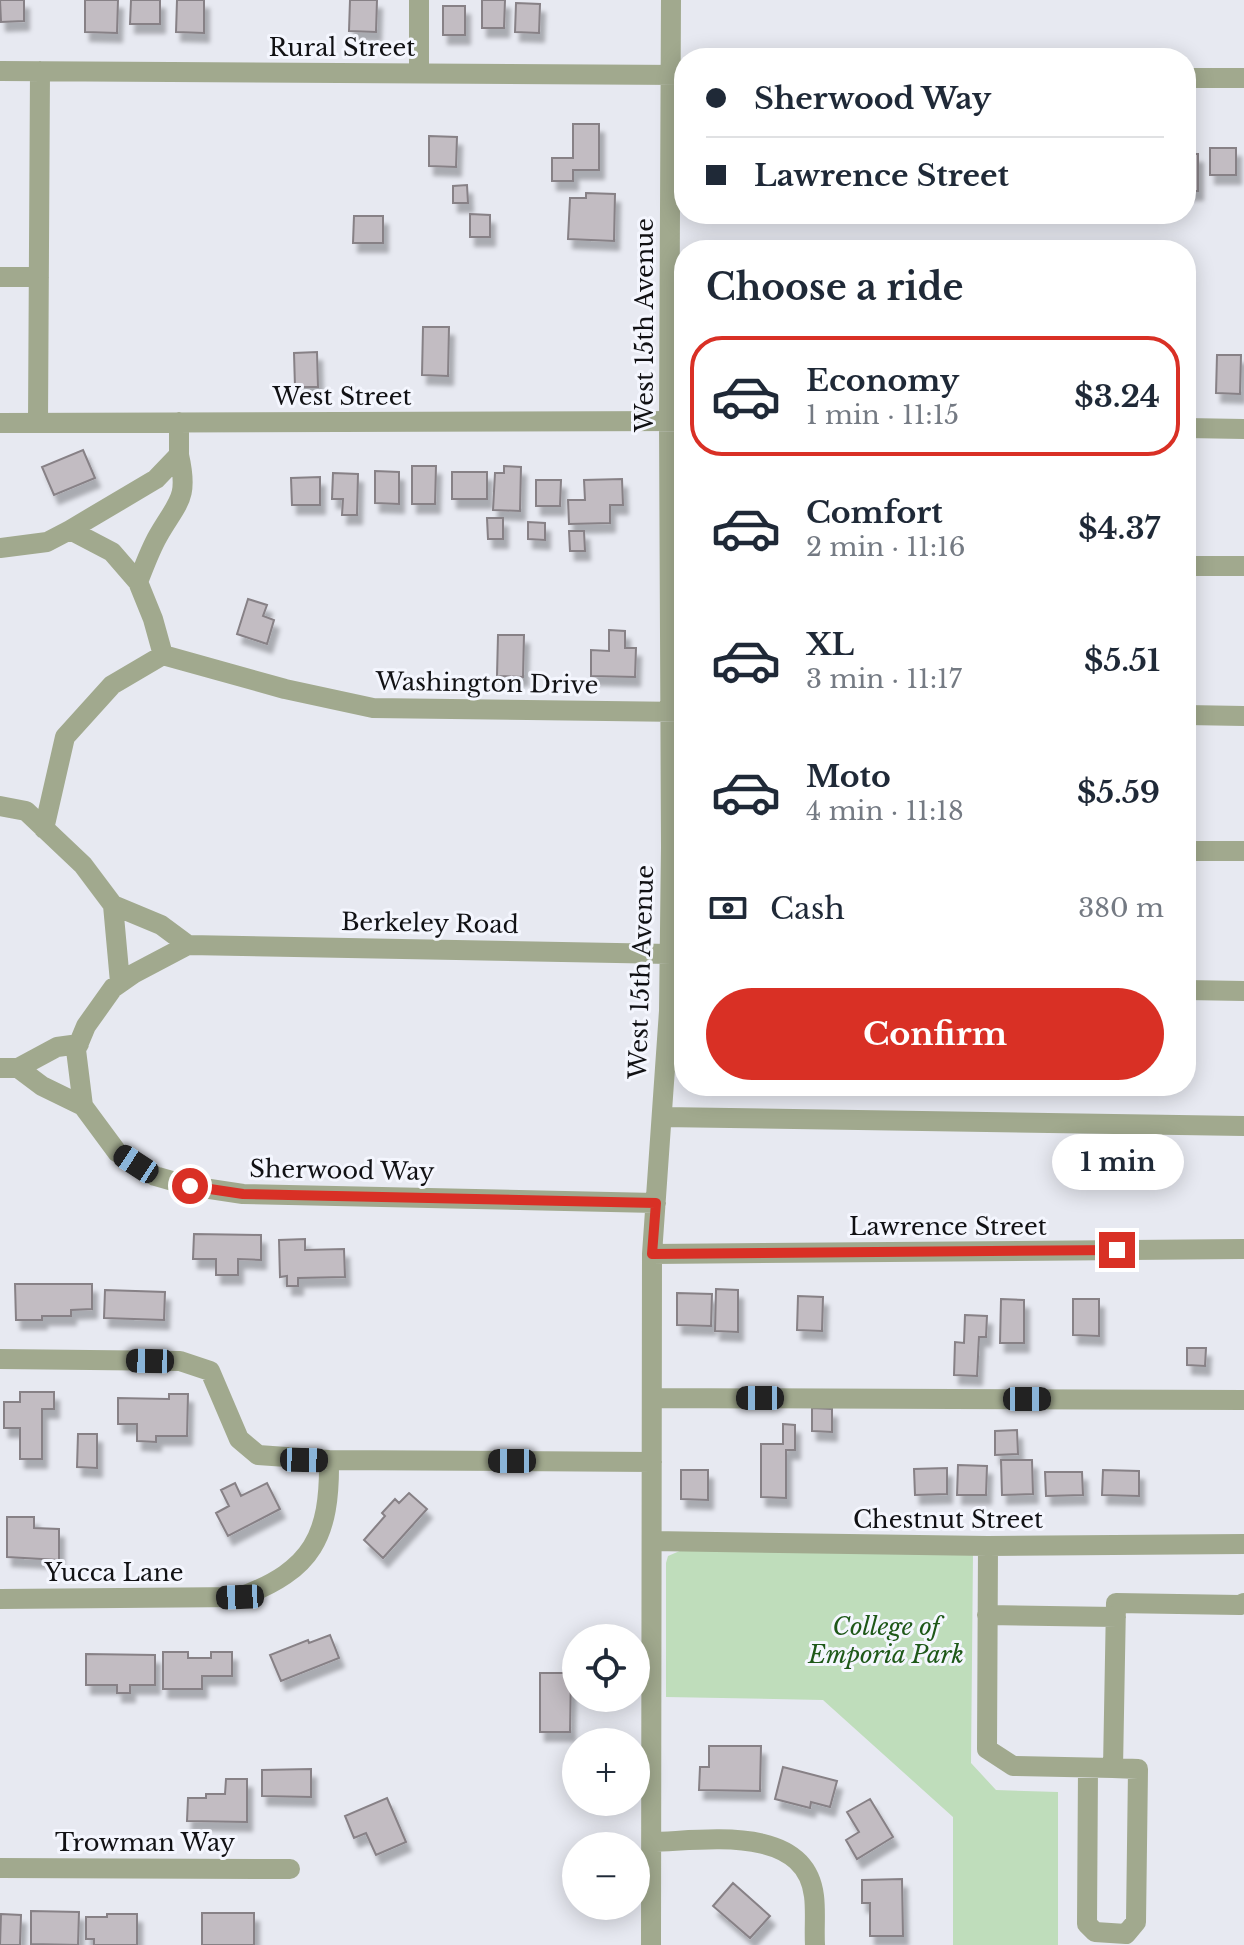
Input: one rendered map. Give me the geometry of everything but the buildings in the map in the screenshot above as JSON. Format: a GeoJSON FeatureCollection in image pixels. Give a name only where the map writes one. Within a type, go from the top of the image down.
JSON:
{"type":"FeatureCollection","features":[{"type":"Feature","properties":{"kind":"street"},"geometry":{"type":"LineString","coordinates":[[419,0],[419,73]]}},
{"type":"Feature","properties":{"kind":"street","name":"West 15th Avenue"},"geometry":{"type":"LineString","coordinates":[[671,0],[675,48]]}},
{"type":"Feature","properties":{"kind":"street","name":"Rural Street"},"geometry":{"type":"LineString","coordinates":[[0,71],[674,75]]}},
{"type":"Feature","properties":{"kind":"street"},"geometry":{"type":"LineString","coordinates":[[38,423],[40,71]]}},
{"type":"Feature","properties":{"kind":"street"},"geometry":{"type":"LineString","coordinates":[[1196,78],[1244,78]]}},
{"type":"Feature","properties":{"kind":"street"},"geometry":{"type":"LineString","coordinates":[[0,277],[39,277]]}},
{"type":"Feature","properties":{"kind":"street","name":"West Street"},"geometry":{"type":"LineString","coordinates":[[0,423],[674,421]]}},
{"type":"Feature","properties":{"kind":"street"},"geometry":{"type":"LineString","coordinates":[[138,582],[157,536],[181,500],[185,479],[179,455],[179,422]]}},
{"type":"Feature","properties":{"kind":"street"},"geometry":{"type":"LineString","coordinates":[[1196,428],[1244,429]]}},
{"type":"Feature","properties":{"kind":"street"},"geometry":{"type":"LineString","coordinates":[[0,548],[47,542],[156,479],[179,455]]}},
{"type":"Feature","properties":{"kind":"street"},"geometry":{"type":"LineString","coordinates":[[44,829],[65,737],[112,685],[163,655],[138,582],[112,552],[70,530]]}},
{"type":"Feature","properties":{"kind":"street"},"geometry":{"type":"LineString","coordinates":[[1196,566],[1244,566]]}},
{"type":"Feature","properties":{"kind":"street","name":"Washington Drive"},"geometry":{"type":"LineString","coordinates":[[163,655],[285,689],[373,708],[674,712]]}},
{"type":"Feature","properties":{"kind":"street"},"geometry":{"type":"LineString","coordinates":[[1196,715],[1244,716]]}},
{"type":"Feature","properties":{"kind":"street"},"geometry":{"type":"LineString","coordinates":[[0,806],[26,811],[83,865],[113,905],[161,925],[188,945]]}},
{"type":"Feature","properties":{"kind":"street"},"geometry":{"type":"LineString","coordinates":[[1196,851],[1244,851]]}},
{"type":"Feature","properties":{"kind":"street","name":"West 15th Avenue"},"geometry":{"type":"LineString","coordinates":[[674,900],[670,954],[674,971]]}},
{"type":"Feature","properties":{"kind":"street"},"geometry":{"type":"LineString","coordinates":[[113,905],[120,982]]}},
{"type":"Feature","properties":{"kind":"street","name":"Berkeley Road"},"geometry":{"type":"LineString","coordinates":[[188,945],[670,954]]}},
{"type":"Feature","properties":{"kind":"street","name":"Sherwood Way"},"geometry":{"type":"LineString","coordinates":[[188,945],[113,988],[86,1026],[79,1044],[77,1068],[83,1106],[117,1152],[155,1176],[190,1186],[243,1194],[656,1203]]}},
{"type":"Feature","properties":{"kind":"street"},"geometry":{"type":"LineString","coordinates":[[1196,990],[1244,991]]}},
{"type":"Feature","properties":{"kind":"street","name":"West 15th Avenue"},"geometry":{"type":"LineString","coordinates":[[651,1945],[652,1254],[674,1011]]}},
{"type":"Feature","properties":{"kind":"street"},"geometry":{"type":"LineString","coordinates":[[9,1068],[57,1047],[79,1044]]}},
{"type":"Feature","properties":{"kind":"street"},"geometry":{"type":"LineString","coordinates":[[9,1068],[83,1106]]}},
{"type":"Feature","properties":{"kind":"street"},"geometry":{"type":"LineString","coordinates":[[662,1117],[1244,1126]]}},
{"type":"Feature","properties":{"kind":"street","name":"Lawrence Street"},"geometry":{"type":"LineString","coordinates":[[652,1254],[1244,1249]]}},
{"type":"Feature","properties":{"kind":"street"},"geometry":{"type":"LineString","coordinates":[[0,1359],[180,1361],[210,1371],[239,1439],[258,1455],[329,1460],[652,1462]]}},
{"type":"Feature","properties":{"kind":"street"},"geometry":{"type":"LineString","coordinates":[[652,1398],[1244,1400]]}},
{"type":"Feature","properties":{"kind":"street","name":"Yucca Lane"},"geometry":{"type":"LineString","coordinates":[[0,1599],[240,1597],[269,1586],[302,1563],[320,1535],[328,1497],[329,1460]]}},
{"type":"Feature","properties":{"kind":"street","name":"Chestnut Street"},"geometry":{"type":"LineString","coordinates":[[652,1541],[988,1546],[1244,1544]]}},
{"type":"Feature","properties":{"kind":"street"},"geometry":{"type":"LineString","coordinates":[[988,1546],[987,1749],[1013,1766],[1138,1769],[1136,1922],[1126,1934],[1095,1932],[1087,1924],[1088,1768]]}},
{"type":"Feature","properties":{"kind":"street"},"geometry":{"type":"LineString","coordinates":[[1113,1768],[1116,1603],[1244,1603]]}},
{"type":"Feature","properties":{"kind":"street"},"geometry":{"type":"LineString","coordinates":[[987,1615],[1116,1617]]}},
{"type":"Feature","properties":{"kind":"street"},"geometry":{"type":"LineString","coordinates":[[652,1842],[746,1840],[776,1846],[801,1863],[814,1893],[815,1945]]}},
{"type":"Feature","properties":{"kind":"street","name":"Trowman Way"},"geometry":{"type":"LineString","coordinates":[[0,1868],[290,1869]]}},
{"type":"Feature","properties":{"kind":"green space","name":"College of Emporia Park"},"geometry":{"type":"Polygon","coordinates":[[[682,1550],[973,1553],[971,1763],[996,1790],[1058,1792],[1058,1945],[953,1945],[953,1817],[823,1700],[666,1697],[666,1563],[668,1556],[682,1550]]]}},
{"type":"Feature","properties":{"kind":"route"},"geometry":{"type":"LineString","coordinates":[[190,1186],[243,1194],[656,1203],[652,1254],[1117,1250]]}}]}
